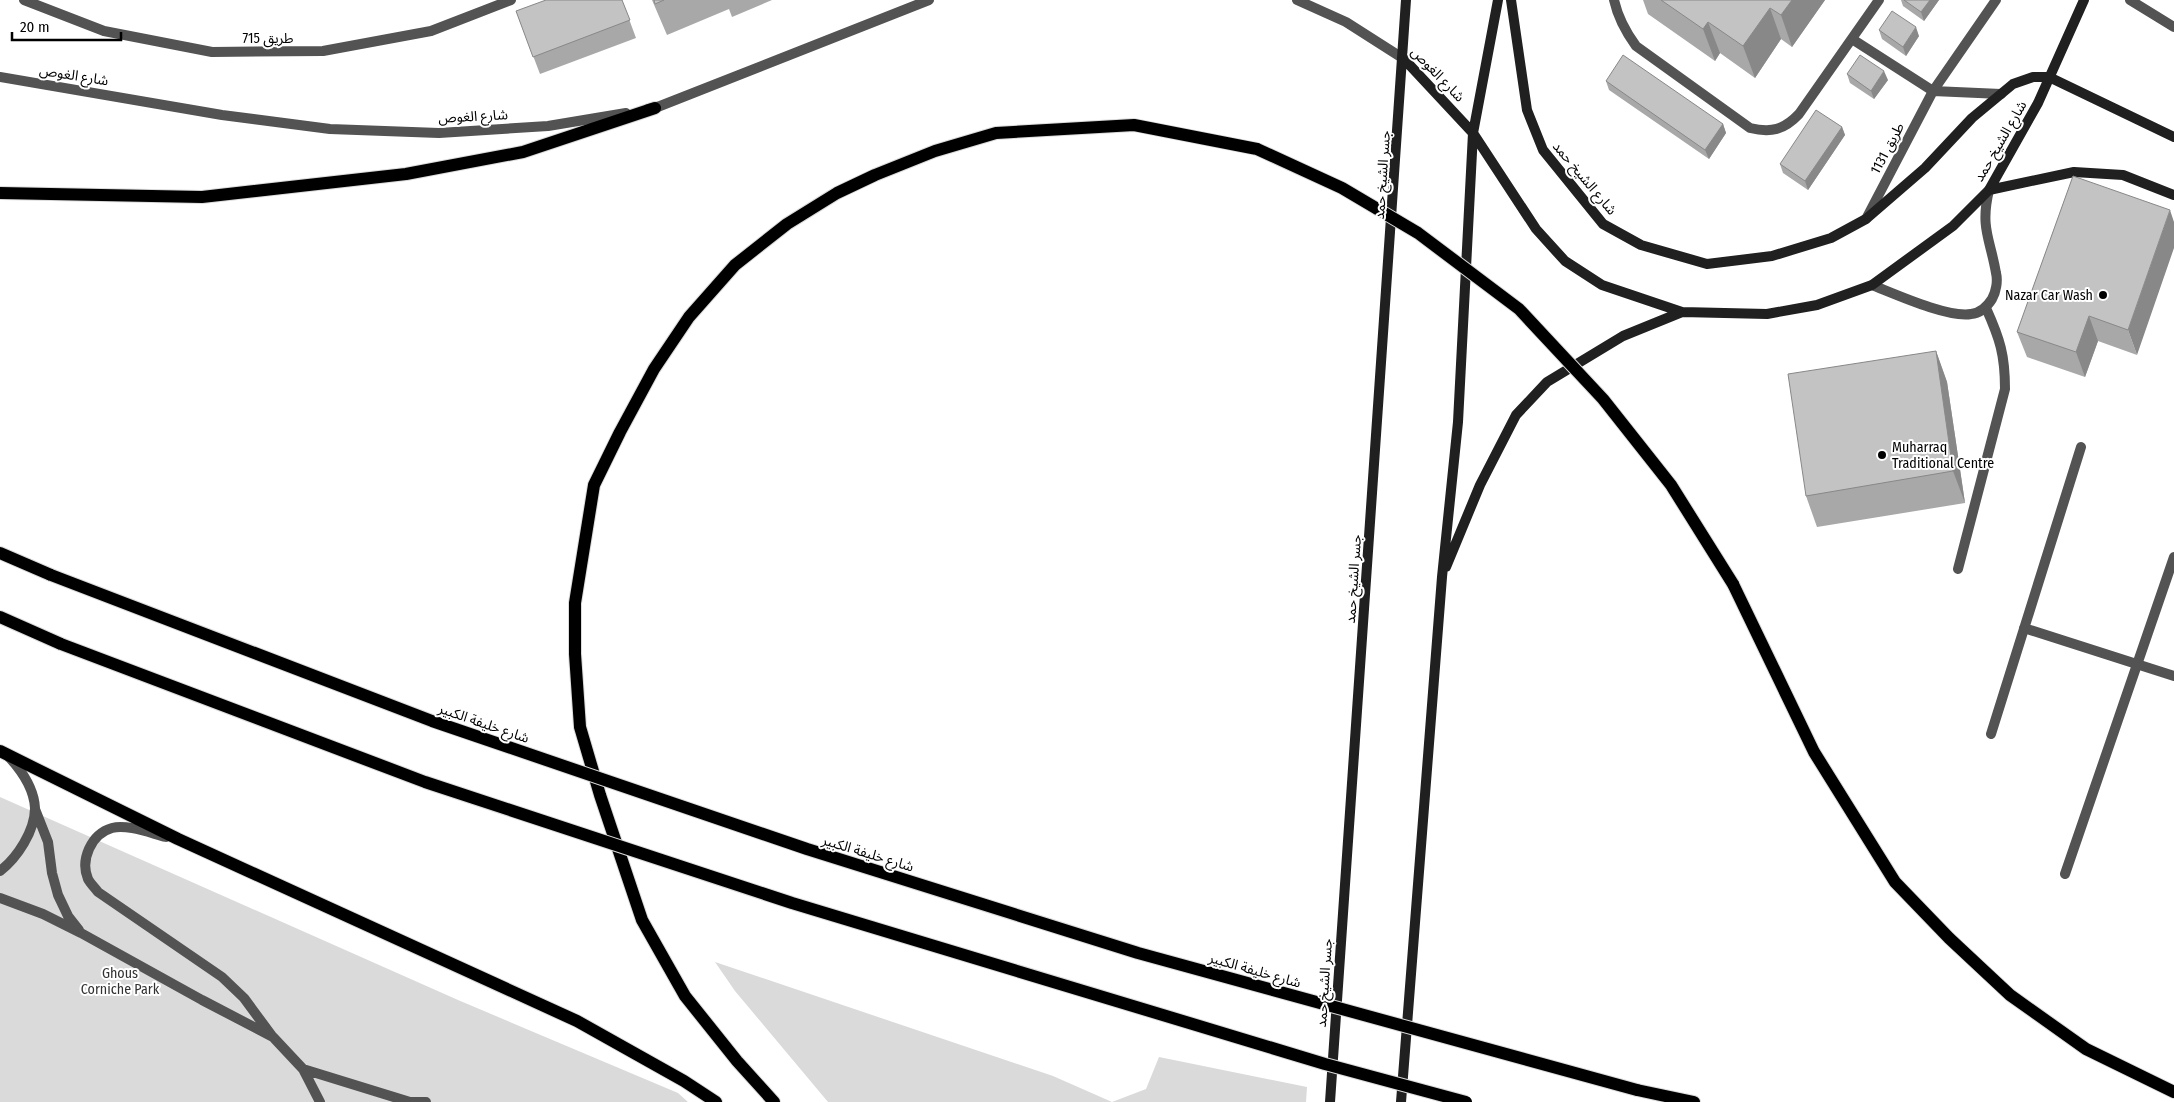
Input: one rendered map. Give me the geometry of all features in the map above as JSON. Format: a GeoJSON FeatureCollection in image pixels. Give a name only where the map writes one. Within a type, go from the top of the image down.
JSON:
{"type":"FeatureCollection","features":[{"type":"Feature","properties":{"kind":"main road","name":"جسر الشيخ حمد"},"geometry":{"type":"LineString","coordinates":[[1330,1102],[1404,59],[1406,0]]}},
{"type":"Feature","properties":{"kind":"main road"},"geometry":{"type":"LineString","coordinates":[[1401,1102],[1442,577],[1458,422],[1473,133],[1498,0]]}},
{"type":"Feature","properties":{"kind":"main road","name":"شارع الشيخ حمد"},"geometry":{"type":"LineString","coordinates":[[1512,0],[1527,110],[1543,150],[1603,224],[1641,245],[1706,264],[1772,256],[1831,238],[1866,218],[1925,168],[1972,118],[2013,84],[2033,77],[2049,77]]}},
{"type":"Feature","properties":{"kind":"main road","name":"شارع الشيخ حمد"},"geometry":{"type":"LineString","coordinates":[[1473,133],[1536,229],[1565,261],[1602,285],[1682,312],[1767,314],[1817,305],[1872,285],[1953,226],[1989,190],[2038,103],[2084,0]]}},
{"type":"Feature","properties":{"kind":"main road","name":"شارع الغوص"},"geometry":{"type":"LineString","coordinates":[[1404,59],[1473,133]]}},
{"type":"Feature","properties":{"kind":"main road"},"geometry":{"type":"LineString","coordinates":[[2049,77],[2174,137]]}},
{"type":"Feature","properties":{"kind":"main road"},"geometry":{"type":"LineString","coordinates":[[0,193],[202,197],[406,174],[524,152],[655,108]]}},
{"type":"Feature","properties":{"kind":"main road"},"geometry":{"type":"LineString","coordinates":[[774,1102],[737,1061],[685,996],[642,920],[600,795],[580,727],[574,654],[575,603],[594,485],[654,369],[689,317],[735,265],[787,224],[837,193],[875,174],[935,151],[996,133],[1134,125],[1257,149],[1342,188],[1418,233],[1519,309],[1603,399],[1671,486],[1733,584],[1814,752],[1895,882],[1949,938],[2010,995],[2086,1049],[2174,1092]]}},
{"type":"Feature","properties":{"kind":"main road"},"geometry":{"type":"LineString","coordinates":[[1989,190],[2074,172],[2123,175],[2174,195]]}},
{"type":"Feature","properties":{"kind":"main road"},"geometry":{"type":"LineString","coordinates":[[1442,577],[1480,485],[1516,415],[1547,382],[1623,336],[1682,312]]}},
{"type":"Feature","properties":{"kind":"main road","name":"شارع خليفة الكبير"},"geometry":{"type":"LineString","coordinates":[[0,553],[51,575],[432,721],[807,849],[1138,953],[1637,1090],[1694,1102]]}},
{"type":"Feature","properties":{"kind":"main road"},"geometry":{"type":"LineString","coordinates":[[0,617],[61,644],[425,782],[783,900],[1325,1064],[1466,1102]]}},
{"type":"Feature","properties":{"kind":"main road"},"geometry":{"type":"LineString","coordinates":[[3,753],[178,839],[578,1021],[684,1081],[716,1102]]}},
{"type":"Feature","properties":{"kind":"street","name":"طريق 715"},"geometry":{"type":"LineString","coordinates":[[24,0],[104,31],[212,52],[323,51],[431,31],[511,0]]}},
{"type":"Feature","properties":{"kind":"street","name":"شارع الغوص"},"geometry":{"type":"LineString","coordinates":[[0,78],[330,130],[439,133],[548,126],[655,108],[929,0]]}},
{"type":"Feature","properties":{"kind":"street","name":"شارع الغوص"},"geometry":{"type":"LineString","coordinates":[[1297,0],[1346,22],[1404,59]]}},
{"type":"Feature","properties":{"kind":"street"},"geometry":{"type":"LineString","coordinates":[[1614,0],[1617,16],[1636,46],[1750,128],[1764,131],[1778,130],[1790,124],[1799,114],[1879,0]]}},
{"type":"Feature","properties":{"kind":"street","name":"طريق 1131"},"geometry":{"type":"LineString","coordinates":[[1866,218],[1933,91],[1996,0]]}},
{"type":"Feature","properties":{"kind":"street"},"geometry":{"type":"LineString","coordinates":[[2130,0],[2174,27]]}},
{"type":"Feature","properties":{"kind":"street"},"geometry":{"type":"LineString","coordinates":[[1852,39],[1933,91],[2001,94]]}},
{"type":"Feature","properties":{"kind":"street"},"geometry":{"type":"LineString","coordinates":[[1872,285],[1912,302],[1956,313],[1972,314],[1986,308],[1995,293],[1997,274],[1984,224],[1989,190]]}},
{"type":"Feature","properties":{"kind":"street"},"geometry":{"type":"LineString","coordinates":[[1958,569],[2006,389],[2005,362],[1999,337],[1986,308]]}},
{"type":"Feature","properties":{"kind":"street"},"geometry":{"type":"LineString","coordinates":[[1991,734],[2081,447]]}},
{"type":"Feature","properties":{"kind":"street"},"geometry":{"type":"LineString","coordinates":[[2065,874],[2174,557]]}},
{"type":"Feature","properties":{"kind":"street"},"geometry":{"type":"LineString","coordinates":[[2024,628],[2174,676]]}},
{"type":"Feature","properties":{"kind":"street"},"geometry":{"type":"LineString","coordinates":[[3,753],[21,771],[31,791],[35,808],[48,842],[52,873],[58,895],[68,916],[81,933]]}},
{"type":"Feature","properties":{"kind":"street"},"geometry":{"type":"LineString","coordinates":[[0,871],[11,863],[26,839],[35,808]]}},
{"type":"Feature","properties":{"kind":"street"},"geometry":{"type":"LineString","coordinates":[[178,839],[128,829],[112,828],[98,835],[88,848],[85,863],[88,879],[98,892],[222,977],[244,998],[273,1037],[303,1069],[320,1102]]}},
{"type":"Feature","properties":{"kind":"street"},"geometry":{"type":"LineString","coordinates":[[0,898],[43,914],[81,933],[273,1037]]}},
{"type":"Feature","properties":{"kind":"street"},"geometry":{"type":"LineString","coordinates":[[303,1069],[409,1102],[426,1102]]}},
{"type":"Feature","properties":{"kind":"green space","name":"Ghous Corniche Park"},"geometry":{"type":"Polygon","coordinates":[[[0,797],[458,1000],[678,1093],[688,1102],[0,1102],[0,797]]]}},
{"type":"Feature","properties":{"kind":"green space"},"geometry":{"type":"Polygon","coordinates":[[[715,962],[1053,1076],[1112,1102],[828,1102],[735,991],[715,962]]]}},
{"type":"Feature","properties":{"kind":"green space"},"geometry":{"type":"Polygon","coordinates":[[[1159,1057],[1307,1087],[1306,1102],[1112,1102],[1146,1089],[1159,1057]]]}},
{"type":"Feature","properties":{"kind":"building"},"geometry":{"type":"Polygon","coordinates":[[[546,0],[622,0],[630,20],[533,57],[516,11],[546,0]]]}},
{"type":"Feature","properties":{"kind":"building"},"geometry":{"type":"Polygon","coordinates":[[[654,0],[664,0],[655,4],[654,0]]]}},
{"type":"Feature","properties":{"kind":"building"},"geometry":{"type":"Polygon","coordinates":[[[1661,0],[1792,0],[1781,15],[1770,8],[1743,46],[1708,22],[1703,29],[1661,0]]]}},
{"type":"Feature","properties":{"kind":"building"},"geometry":{"type":"Polygon","coordinates":[[[1904,0],[1930,0],[1921,12],[1904,0]]]}},
{"type":"Feature","properties":{"kind":"building"},"geometry":{"type":"Polygon","coordinates":[[[1892,11],[1916,27],[1903,47],[1879,30],[1892,11]]]}},
{"type":"Feature","properties":{"kind":"building"},"geometry":{"type":"Polygon","coordinates":[[[1623,55],[1723,124],[1705,150],[1606,81],[1623,55]]]}},
{"type":"Feature","properties":{"kind":"building"},"geometry":{"type":"Polygon","coordinates":[[[1860,55],[1884,71],[1871,91],[1847,74],[1860,55]]]}},
{"type":"Feature","properties":{"kind":"building"},"geometry":{"type":"Polygon","coordinates":[[[1816,110],[1842,127],[1805,181],[1780,164],[1816,110]]]}},
{"type":"Feature","properties":{"kind":"building","name":"Nazar Car Wash"},"geometry":{"type":"Polygon","coordinates":[[[2073,176],[2170,210],[2128,330],[2089,316],[2076,352],[2017,332],[2073,176]]]}},
{"type":"Feature","properties":{"kind":"building","name":"Muharraq Traditional Centre"},"geometry":{"type":"Polygon","coordinates":[[[1936,351],[1953,471],[1806,496],[1788,374],[1936,351]]]}},
{"type":"Feature","properties":{"kind":"place","name":"Nazar Car Wash"},"geometry":{"type":"Point","coordinates":[2103,295]}},
{"type":"Feature","properties":{"kind":"place","name":"Muharraq Traditional Centre"},"geometry":{"type":"Point","coordinates":[1882,455]}}]}
